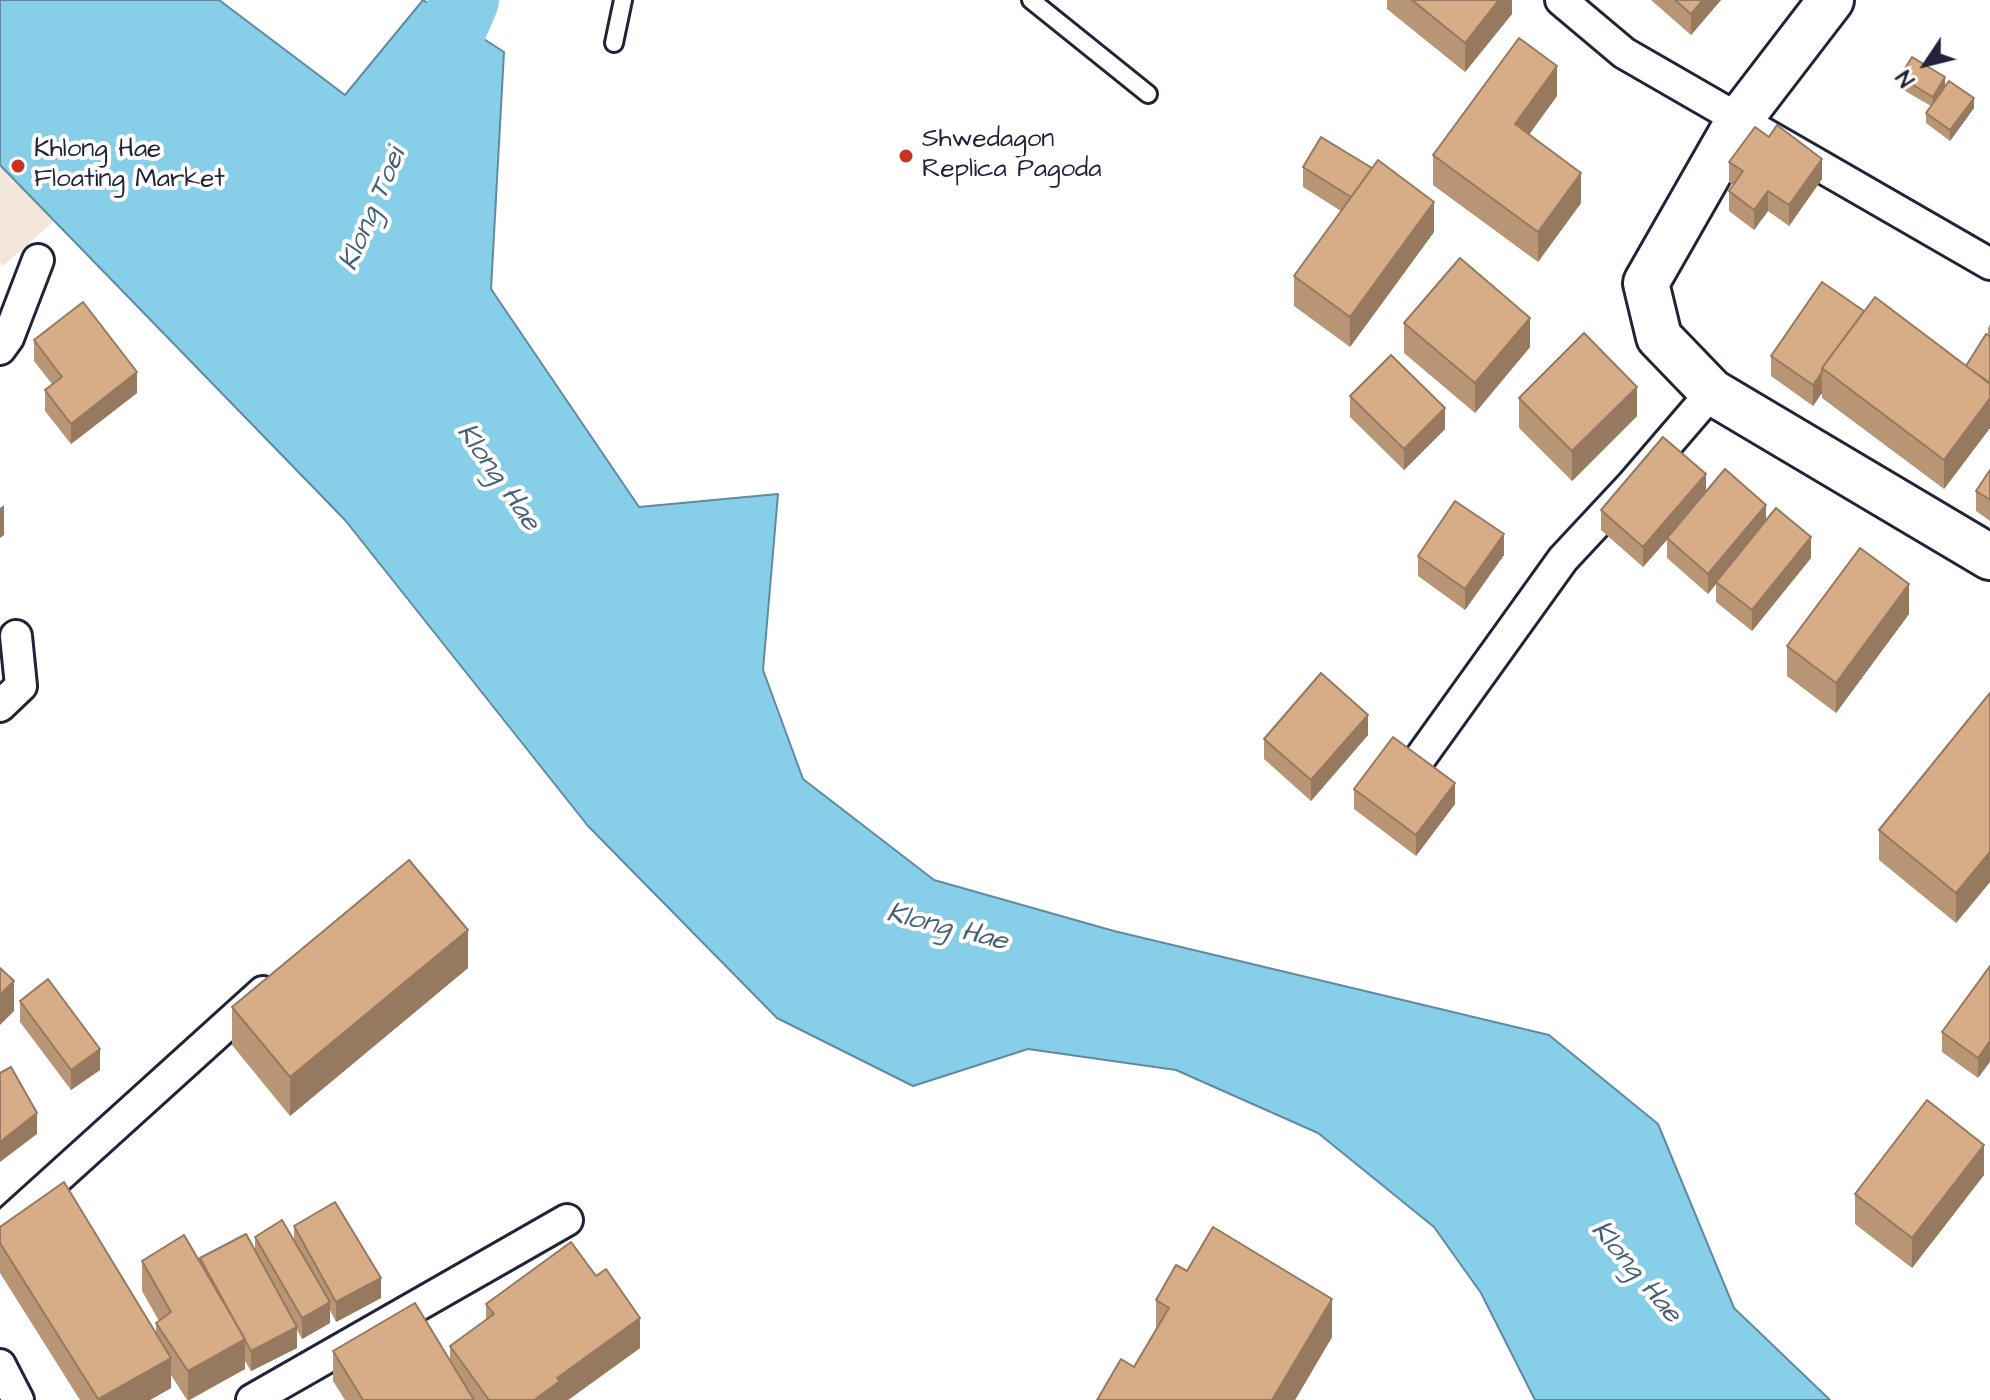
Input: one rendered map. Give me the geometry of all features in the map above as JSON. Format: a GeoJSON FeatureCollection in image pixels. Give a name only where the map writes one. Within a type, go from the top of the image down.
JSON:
{"type":"FeatureCollection","features":[{"type":"Feature","properties":{"kind":"street"},"geometry":{"type":"LineString","coordinates":[[1561,0],[1624,53],[1990,264]]}},
{"type":"Feature","properties":{"kind":"street"},"geometry":{"type":"LineString","coordinates":[[1831,0],[1739,120],[1646,283],[1659,337],[1712,392],[1990,557]]}},
{"type":"Feature","properties":{"kind":"street"},"geometry":{"type":"LineString","coordinates":[[0,349],[8,338],[38,260]]}},
{"type":"Feature","properties":{"kind":"street"},"geometry":{"type":"LineString","coordinates":[[1418,761],[1563,559],[1712,392]]}},
{"type":"Feature","properties":{"kind":"street"},"geometry":{"type":"LineString","coordinates":[[0,706],[21,686],[16,636]]}},
{"type":"Feature","properties":{"kind":"street"},"geometry":{"type":"LineString","coordinates":[[0,1230],[279,978]]}},
{"type":"Feature","properties":{"kind":"street"},"geometry":{"type":"LineString","coordinates":[[252,1400],[567,1220]]}},
{"type":"Feature","properties":{"kind":"street"},"geometry":{"type":"LineString","coordinates":[[0,1365],[18,1400]]}},
{"type":"Feature","properties":{"kind":"lane"},"geometry":{"type":"LineString","coordinates":[[614,43],[623,0]]}},
{"type":"Feature","properties":{"kind":"lane"},"geometry":{"type":"LineString","coordinates":[[1031,0],[1148,94]]}},
{"type":"Feature","properties":{"kind":"shaded area","name":"Khlong Hae Floating Market"},"geometry":{"type":"Polygon","coordinates":[[[0,126],[71,206],[3,266],[0,263],[0,126]]]}},
{"type":"Feature","properties":{"kind":"water","name":"Klong Hae"},"geometry":{"type":"Polygon","coordinates":[[[0,0],[219,0],[345,95],[423,0],[504,52],[491,289],[639,507],[778,494],[763,670],[803,779],[934,880],[1114,931],[1549,1035],[1658,1124],[1734,1308],[1830,1400],[1535,1400],[1481,1293],[1434,1227],[1318,1133],[1176,1070],[1028,1049],[913,1086],[777,1018],[588,826],[345,520],[0,165],[0,0]]]}},
{"type":"Feature","properties":{"kind":"building"},"geometry":{"type":"Polygon","coordinates":[[[1412,0],[1499,0],[1465,43],[1412,0]]]}},
{"type":"Feature","properties":{"kind":"building"},"geometry":{"type":"Polygon","coordinates":[[[1675,0],[1703,0],[1691,14],[1675,0]]]}},
{"type":"Feature","properties":{"kind":"building"},"geometry":{"type":"Polygon","coordinates":[[[1519,38],[1557,66],[1515,124],[1581,173],[1538,232],[1433,155],[1519,38]]]}},
{"type":"Feature","properties":{"kind":"building"},"geometry":{"type":"Polygon","coordinates":[[[1912,57],[1945,77],[1933,97],[1900,77],[1912,57]]]}},
{"type":"Feature","properties":{"kind":"building"},"geometry":{"type":"Polygon","coordinates":[[[1949,81],[1974,98],[1950,130],[1926,113],[1949,81]]]}},
{"type":"Feature","properties":{"kind":"building"},"geometry":{"type":"Polygon","coordinates":[[[1777,125],[1822,159],[1789,205],[1768,191],[1754,210],[1729,191],[1743,171],[1729,162],[1755,127],[1769,137],[1777,125]]]}},
{"type":"Feature","properties":{"kind":"building"},"geometry":{"type":"Polygon","coordinates":[[[1321,137],[1372,168],[1351,197],[1303,167],[1321,137]]]}},
{"type":"Feature","properties":{"kind":"building"},"geometry":{"type":"Polygon","coordinates":[[[1378,160],[1434,202],[1350,317],[1294,276],[1378,160]]]}},
{"type":"Feature","properties":{"kind":"building"},"geometry":{"type":"Polygon","coordinates":[[[1460,258],[1530,318],[1475,383],[1404,323],[1460,258]]]}},
{"type":"Feature","properties":{"kind":"building"},"geometry":{"type":"Polygon","coordinates":[[[1822,282],[1864,311],[1813,385],[1771,356],[1822,282]]]}},
{"type":"Feature","properties":{"kind":"building"},"geometry":{"type":"Polygon","coordinates":[[[1875,297],[1990,384],[1990,398],[1944,460],[1822,368],[1875,297]]]}},
{"type":"Feature","properties":{"kind":"building"},"geometry":{"type":"Polygon","coordinates":[[[83,302],[137,372],[71,424],[45,390],[62,377],[34,340],[83,302]]]}},
{"type":"Feature","properties":{"kind":"building"},"geometry":{"type":"Polygon","coordinates":[[[1584,333],[1637,387],[1572,451],[1519,398],[1584,333]]]}},
{"type":"Feature","properties":{"kind":"building"},"geometry":{"type":"Polygon","coordinates":[[[1986,334],[1990,336],[1990,383],[1966,366],[1986,334]]]}},
{"type":"Feature","properties":{"kind":"building"},"geometry":{"type":"Polygon","coordinates":[[[1391,355],[1445,408],[1404,449],[1350,396],[1391,355]]]}},
{"type":"Feature","properties":{"kind":"building"},"geometry":{"type":"Polygon","coordinates":[[[1663,437],[1706,474],[1643,547],[1601,510],[1663,437]]]}},
{"type":"Feature","properties":{"kind":"building"},"geometry":{"type":"Polygon","coordinates":[[[1725,469],[1766,505],[1708,574],[1667,538],[1725,469]]]}},
{"type":"Feature","properties":{"kind":"building"},"geometry":{"type":"Polygon","coordinates":[[[1990,470],[1990,500],[1976,491],[1990,470]]]}},
{"type":"Feature","properties":{"kind":"building"},"geometry":{"type":"Polygon","coordinates":[[[1455,501],[1504,534],[1465,589],[1418,556],[1455,501]]]}},
{"type":"Feature","properties":{"kind":"building"},"geometry":{"type":"Polygon","coordinates":[[[1776,508],[1811,537],[1752,610],[1716,582],[1776,508]]]}},
{"type":"Feature","properties":{"kind":"building"},"geometry":{"type":"Polygon","coordinates":[[[1860,548],[1909,584],[1836,683],[1787,646],[1860,548]]]}},
{"type":"Feature","properties":{"kind":"building"},"geometry":{"type":"Polygon","coordinates":[[[1321,673],[1368,715],[1311,780],[1264,739],[1321,673]]]}},
{"type":"Feature","properties":{"kind":"building"},"geometry":{"type":"Polygon","coordinates":[[[1990,693],[1990,852],[1956,893],[1879,830],[1990,693]]]}},
{"type":"Feature","properties":{"kind":"building"},"geometry":{"type":"Polygon","coordinates":[[[1393,737],[1455,783],[1416,835],[1354,789],[1393,737]]]}},
{"type":"Feature","properties":{"kind":"building"},"geometry":{"type":"Polygon","coordinates":[[[409,860],[468,930],[290,1077],[232,1007],[409,860]]]}},
{"type":"Feature","properties":{"kind":"building"},"geometry":{"type":"Polygon","coordinates":[[[1990,966],[1990,1041],[1978,1058],[1942,1032],[1990,966]]]}},
{"type":"Feature","properties":{"kind":"building"},"geometry":{"type":"Polygon","coordinates":[[[0,968],[14,981],[0,995],[0,968]]]}},
{"type":"Feature","properties":{"kind":"building"},"geometry":{"type":"Polygon","coordinates":[[[48,979],[100,1049],[71,1070],[20,1001],[48,979]]]}},
{"type":"Feature","properties":{"kind":"building"},"geometry":{"type":"Polygon","coordinates":[[[11,1067],[37,1113],[0,1142],[0,1073],[11,1067]]]}},
{"type":"Feature","properties":{"kind":"building"},"geometry":{"type":"Polygon","coordinates":[[[1927,1100],[1984,1145],[1912,1238],[1855,1194],[1927,1100]]]}},
{"type":"Feature","properties":{"kind":"building"},"geometry":{"type":"Polygon","coordinates":[[[64,1182],[171,1358],[98,1399],[0,1243],[0,1227],[64,1182]]]}},
{"type":"Feature","properties":{"kind":"building"},"geometry":{"type":"Polygon","coordinates":[[[335,1202],[381,1278],[336,1302],[294,1226],[335,1202]]]}},
{"type":"Feature","properties":{"kind":"building"},"geometry":{"type":"Polygon","coordinates":[[[282,1220],[330,1302],[302,1318],[255,1237],[282,1220]]]}},
{"type":"Feature","properties":{"kind":"building"},"geometry":{"type":"Polygon","coordinates":[[[1213,1227],[1332,1299],[1272,1400],[1097,1400],[1121,1359],[1134,1367],[1169,1308],[1156,1300],[1176,1265],[1187,1271],[1213,1227]]]}},
{"type":"Feature","properties":{"kind":"building"},"geometry":{"type":"Polygon","coordinates":[[[246,1234],[297,1327],[251,1351],[200,1258],[246,1234]]]}},
{"type":"Feature","properties":{"kind":"building"},"geometry":{"type":"Polygon","coordinates":[[[184,1235],[245,1339],[188,1371],[156,1323],[171,1312],[142,1261],[184,1235]]]}},
{"type":"Feature","properties":{"kind":"building"},"geometry":{"type":"Polygon","coordinates":[[[571,1242],[596,1276],[606,1269],[640,1318],[557,1378],[560,1381],[534,1400],[489,1400],[450,1346],[494,1314],[486,1304],[571,1242]]]}},
{"type":"Feature","properties":{"kind":"building"},"geometry":{"type":"Polygon","coordinates":[[[415,1303],[474,1400],[363,1400],[333,1351],[415,1303]]]}},
{"type":"Feature","properties":{"kind":"waterway","name":"Klong Toei"},"geometry":{"type":"LineString","coordinates":[[419,106],[465,0]]}},
{"type":"Feature","properties":{"kind":"place","name":"Shwedagon Replica Pagoda"},"geometry":{"type":"Point","coordinates":[906,156]}},
{"type":"Feature","properties":{"kind":"place","name":"Khlong Hae Floating Market"},"geometry":{"type":"Point","coordinates":[18,166]}}]}
